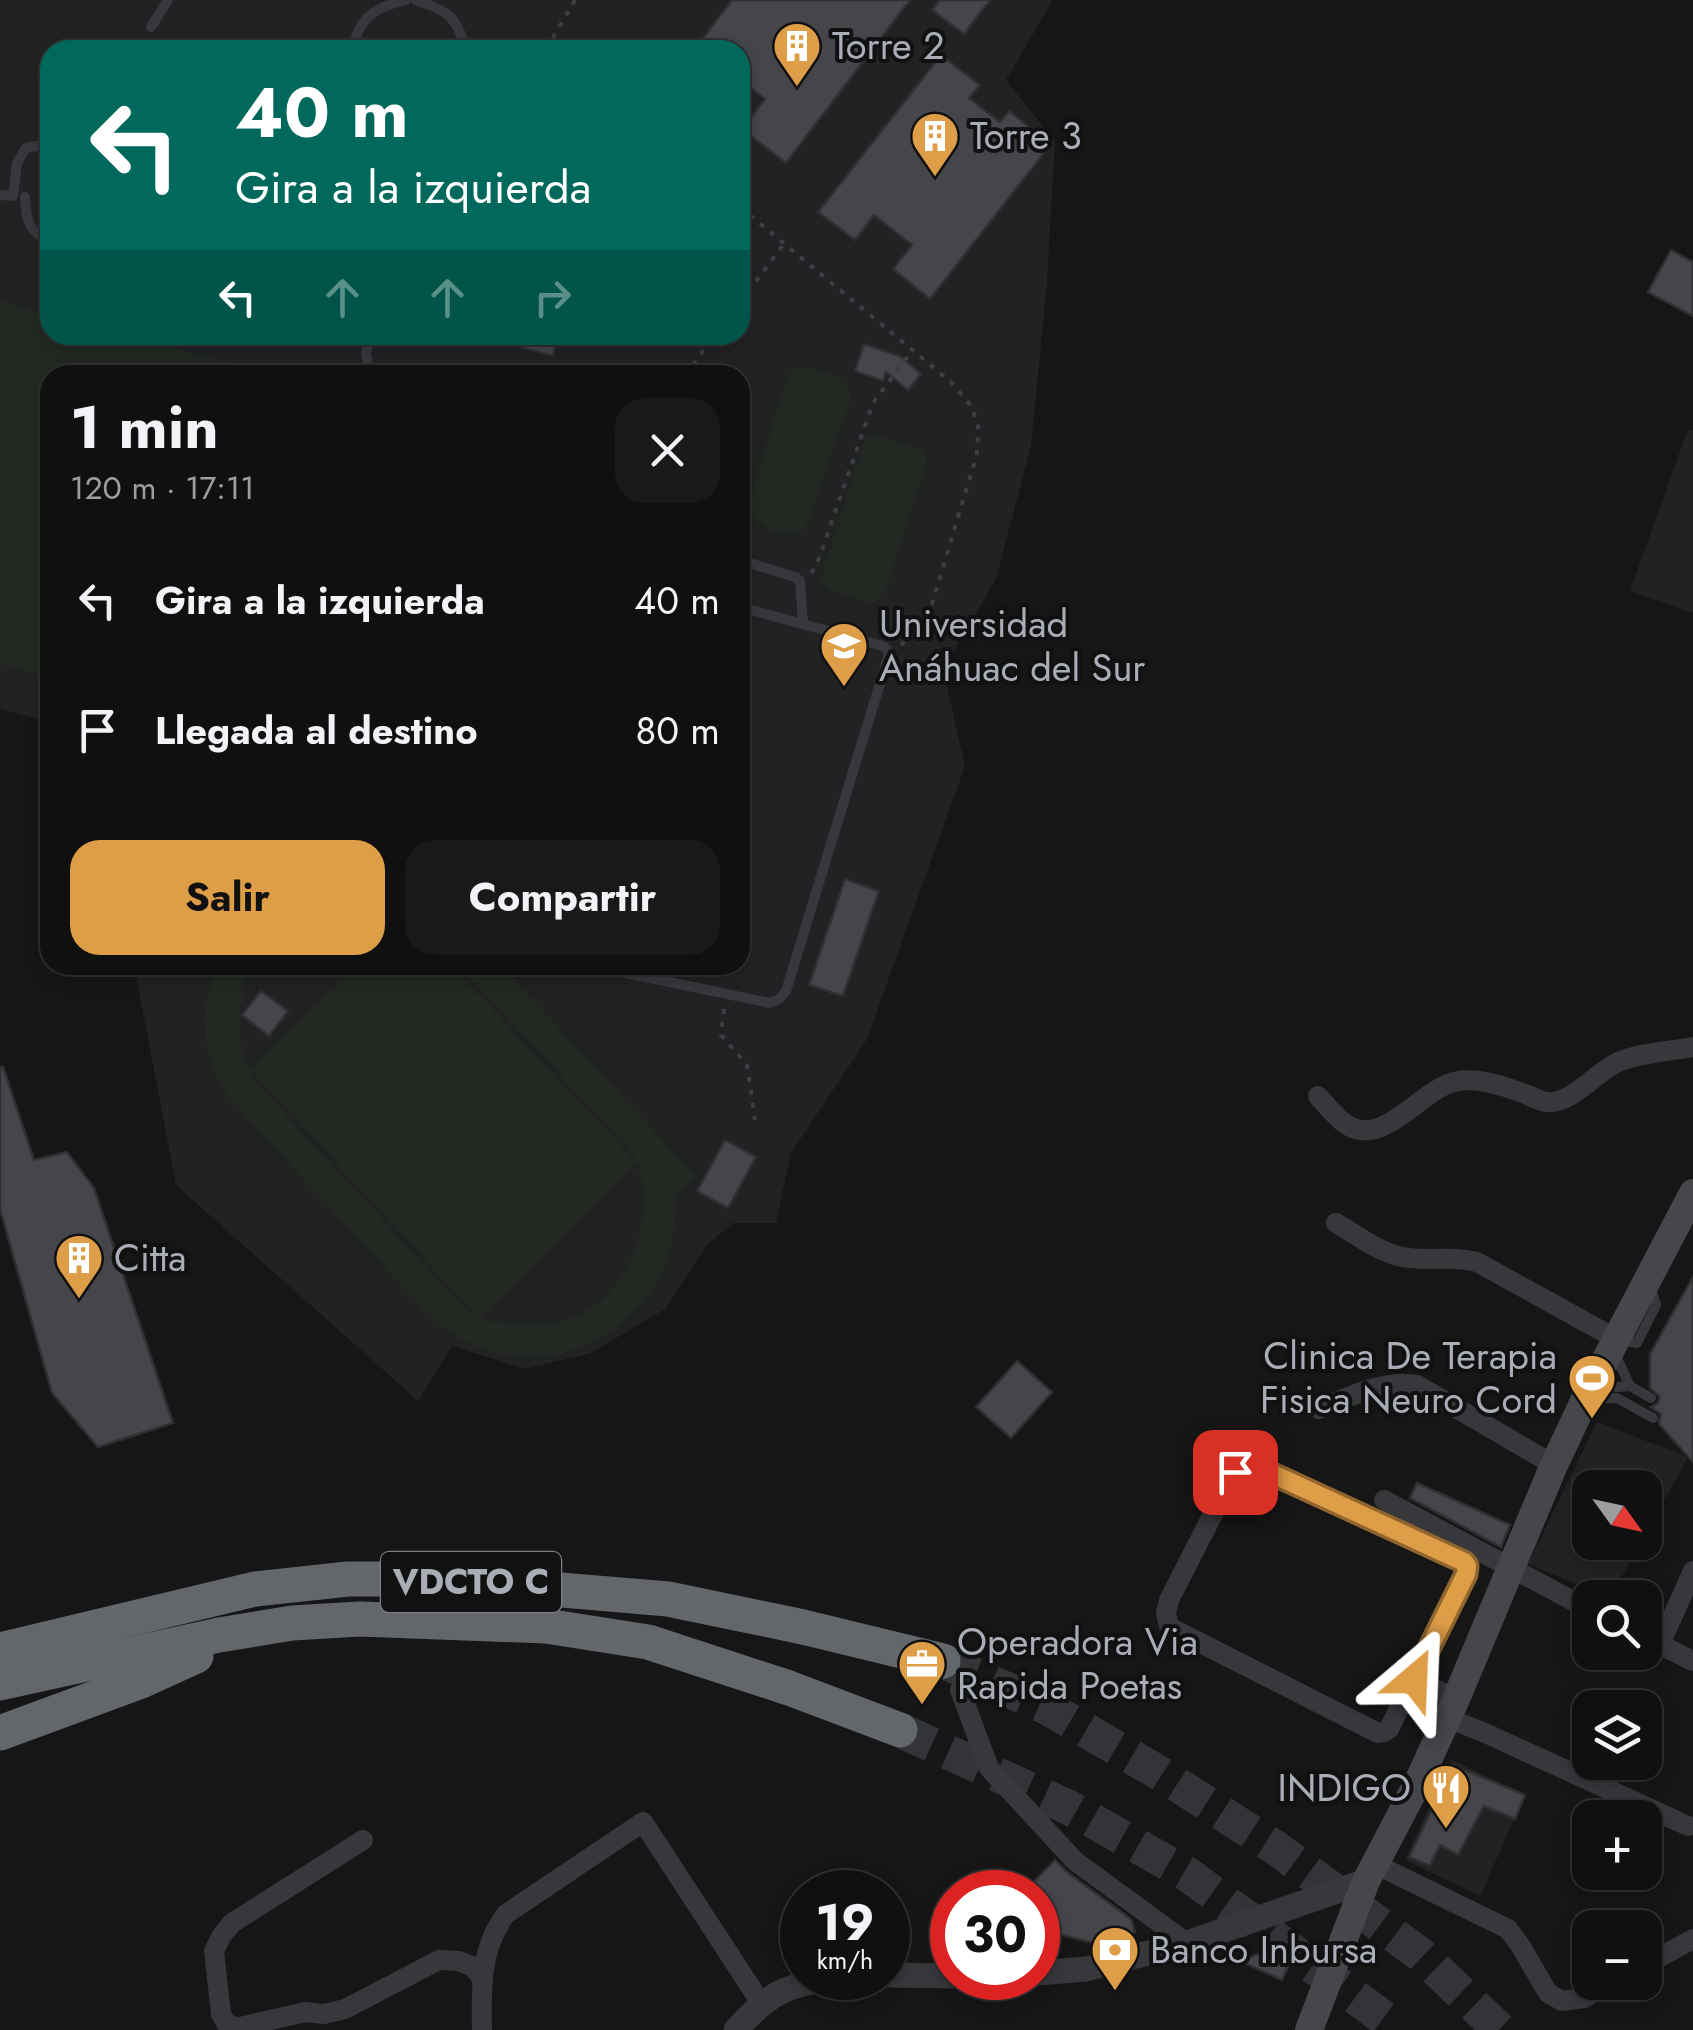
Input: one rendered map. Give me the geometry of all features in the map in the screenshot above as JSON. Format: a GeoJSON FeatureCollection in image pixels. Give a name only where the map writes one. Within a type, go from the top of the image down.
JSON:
{"type":"FeatureCollection","features":[{"type":"Feature","properties":{"kind":"highway","name":"VDCTO C"},"geometry":{"type":"LineString","coordinates":[[0,1650],[256,1589],[348,1579],[432,1579],[668,1599],[802,1627],[951,1676]]}},
{"type":"Feature","properties":{"kind":"highway","name":"VDCTO C"},"geometry":{"type":"LineString","coordinates":[[0,1683],[292,1623],[360,1620],[546,1626],[648,1642],[789,1688],[900,1730]]}},
{"type":"Feature","properties":{"kind":"highway"},"geometry":{"type":"LineString","coordinates":[[0,1733],[196,1656],[220,1636]]}},
{"type":"Feature","properties":{"kind":"main road"},"geometry":{"type":"LineString","coordinates":[[1309,2030],[1371,1872],[1451,1709],[1554,1465],[1693,1194]]}},
{"type":"Feature","properties":{"kind":"street"},"geometry":{"type":"LineString","coordinates":[[1318,1096],[1347,1126],[1369,1131],[1397,1121],[1445,1084],[1462,1080],[1486,1082],[1548,1103],[1573,1094],[1620,1061],[1693,1046]]}},
{"type":"Feature","properties":{"kind":"street"},"geometry":{"type":"LineString","coordinates":[[1336,1223],[1404,1258],[1458,1257],[1476,1262],[1616,1345]]}},
{"type":"Feature","properties":{"kind":"street"},"geometry":{"type":"LineString","coordinates":[[1320,1410],[1374,1386],[1396,1382],[1416,1385],[1554,1465]]}},
{"type":"Feature","properties":{"kind":"street"},"geometry":{"type":"LineString","coordinates":[[1251,1464],[1464,1562],[1466,1574],[1414,1679],[1389,1728],[1378,1732],[1169,1627],[1169,1600],[1235,1472],[1251,1464]]}},
{"type":"Feature","properties":{"kind":"street"},"geometry":{"type":"LineString","coordinates":[[1384,1500],[1572,1601]]}},
{"type":"Feature","properties":{"kind":"street"},"geometry":{"type":"LineString","coordinates":[[1662,1624],[1693,1570]]}},
{"type":"Feature","properties":{"kind":"street"},"geometry":{"type":"LineString","coordinates":[[1662,1646],[1693,1661]]}},
{"type":"Feature","properties":{"kind":"street"},"geometry":{"type":"LineString","coordinates":[[951,1676],[990,1768],[1074,1861],[1187,1944]]}},
{"type":"Feature","properties":{"kind":"street"},"geometry":{"type":"LineString","coordinates":[[1414,1679],[1451,1709],[1688,1826]]}},
{"type":"Feature","properties":{"kind":"street"},"geometry":{"type":"LineString","coordinates":[[482,2030],[481,1976],[494,1930],[506,1914],[643,1822],[761,2002]]}},
{"type":"Feature","properties":{"kind":"street"},"geometry":{"type":"LineString","coordinates":[[363,1840],[232,1922],[222,1935],[214,1951],[226,2023],[236,2028],[305,2012],[324,2014],[345,2008],[439,1960],[460,1961],[481,1976]]}},
{"type":"Feature","properties":{"kind":"street"},"geometry":{"type":"LineString","coordinates":[[1060,1971],[1086,1969],[1187,1944],[1371,1872],[1508,1929],[1548,1993],[1562,2001],[1572,2000]]}},
{"type":"Feature","properties":{"kind":"street"},"geometry":{"type":"LineString","coordinates":[[1662,1956],[1693,1940]]}},
{"type":"Feature","properties":{"kind":"street"},"geometry":{"type":"LineString","coordinates":[[736,2030],[761,2002],[780,1993]]}},
{"type":"Feature","properties":{"kind":"lane"},"geometry":{"type":"LineString","coordinates":[[151,27],[168,0]]}},
{"type":"Feature","properties":{"kind":"lane"},"geometry":{"type":"LineString","coordinates":[[355,40],[365,20],[382,6],[406,0]]}},
{"type":"Feature","properties":{"kind":"lane"},"geometry":{"type":"LineString","coordinates":[[416,0],[442,8],[462,31],[463,40]]}},
{"type":"Feature","properties":{"kind":"lane"},"geometry":{"type":"LineString","coordinates":[[40,147],[26,148],[17,163],[19,197],[26,223],[40,237]]}},
{"type":"Feature","properties":{"kind":"lane"},"geometry":{"type":"LineString","coordinates":[[0,195],[19,197]]}},
{"type":"Feature","properties":{"kind":"lane"},"geometry":{"type":"LineString","coordinates":[[750,563],[800,582],[803,622]]}},
{"type":"Feature","properties":{"kind":"lane"},"geometry":{"type":"LineString","coordinates":[[636,975],[770,1004],[786,991],[888,649],[750,609]]}},
{"type":"Feature","properties":{"kind":"lane"},"geometry":{"type":"LineString","coordinates":[[1616,1345],[1630,1386]]}},
{"type":"Feature","properties":{"kind":"lane"},"geometry":{"type":"LineString","coordinates":[[1590,1390],[1606,1385],[1630,1386],[1650,1398]]}},
{"type":"Feature","properties":{"kind":"lane"},"geometry":{"type":"LineString","coordinates":[[1590,1390],[1617,1398],[1652,1418]]}},
{"type":"Feature","properties":{"kind":"path"},"geometry":{"type":"LineString","coordinates":[[552,40],[575,0]]}},
{"type":"Feature","properties":{"kind":"path"},"geometry":{"type":"LineString","coordinates":[[750,215],[951,382],[972,406],[978,426],[977,454],[930,610],[922,626],[888,654]]}},
{"type":"Feature","properties":{"kind":"path"},"geometry":{"type":"LineString","coordinates":[[750,289],[784,244]]}},
{"type":"Feature","properties":{"kind":"path"},"geometry":{"type":"LineString","coordinates":[[692,365],[707,345]]}},
{"type":"Feature","properties":{"kind":"path"},"geometry":{"type":"LineString","coordinates":[[800,582],[808,579],[816,564],[873,403],[912,350]]}},
{"type":"Feature","properties":{"kind":"path"},"geometry":{"type":"LineString","coordinates":[[727,994],[722,1035],[747,1065],[755,1120]]}},
{"type":"Feature","properties":{"kind":"shaded area","name":"Universidad Anáhuac del Sur"},"geometry":{"type":"Polygon","coordinates":[[[0,0],[1053,0],[1006,80],[1055,141],[1047,282],[1031,446],[996,579],[943,669],[965,766],[867,1039],[791,1153],[776,1223],[733,1223],[708,1244],[665,1309],[591,1353],[525,1369],[452,1346],[418,1401],[176,1185],[136,975],[750,975],[750,365],[40,365],[40,725],[37,719],[0,709],[0,0]]]}},
{"type":"Feature","properties":{"kind":"shaded area"},"geometry":{"type":"Polygon","coordinates":[[[0,301],[40,312],[40,345],[162,345],[237,365],[40,365],[40,675],[0,664],[0,301]]]}},
{"type":"Feature","properties":{"kind":"shaded area"},"geometry":{"type":"Polygon","coordinates":[[[807,367],[841,380],[851,398],[808,522],[800,532],[783,532],[766,528],[753,518],[750,497],[789,374],[807,367]]]}},
{"type":"Feature","properties":{"kind":"shaded area"},"geometry":{"type":"Polygon","coordinates":[[[1688,429],[1693,431],[1693,613],[1630,591],[1688,429]]]}},
{"type":"Feature","properties":{"kind":"shaded area"},"geometry":{"type":"Polygon","coordinates":[[[874,434],[922,450],[926,467],[885,591],[877,601],[868,603],[828,590],[822,581],[866,437],[874,434]]]}},
{"type":"Feature","properties":{"kind":"shaded area"},"geometry":{"type":"Polygon","coordinates":[[[214,975],[247,975],[239,1031],[247,1064],[259,1086],[457,1300],[478,1317],[250,1069],[349,975],[460,975],[636,1162],[632,1152],[467,975],[509,975],[696,1176],[675,1195],[670,1248],[643,1303],[596,1340],[567,1352],[537,1357],[506,1355],[476,1346],[443,1327],[229,1098],[207,1044],[209,990],[214,975]],[[636,1163],[480,1318],[545,1324],[579,1315],[598,1303],[626,1269],[641,1227],[643,1205],[636,1163]]]}},
{"type":"Feature","properties":{"kind":"shaded area"},"geometry":{"type":"Polygon","coordinates":[[[1597,1422],[1688,1457],[1662,1504],[1662,1470],[1574,1470],[1597,1422]]]}},
{"type":"Feature","properties":{"kind":"shaded area"},"geometry":{"type":"Polygon","coordinates":[[[1572,1473],[1572,1560],[1631,1560],[1620,1580],[1572,1582],[1528,1564],[1572,1473]]]}},
{"type":"Feature","properties":{"kind":"shaded area"},"geometry":{"type":"Polygon","coordinates":[[[1451,1759],[1525,1795],[1480,1896],[1405,1860],[1451,1759]]]}},
{"type":"Feature","properties":{"kind":"building","name":"Torre 2"},"geometry":{"type":"Polygon","coordinates":[[[732,0],[910,0],[786,163],[750,135],[750,119],[765,99],[750,88],[750,40],[702,40],[732,0]]]}},
{"type":"Feature","properties":{"kind":"building"},"geometry":{"type":"Polygon","coordinates":[[[940,0],[990,0],[964,34],[932,10],[940,0]]]}},
{"type":"Feature","properties":{"kind":"building","name":"Torre 3"},"geometry":{"type":"Polygon","coordinates":[[[941,55],[980,85],[969,98],[1000,122],[1009,111],[1051,144],[930,299],[893,269],[912,245],[874,215],[855,240],[818,212],[941,55]]]}},
{"type":"Feature","properties":{"kind":"building"},"geometry":{"type":"Polygon","coordinates":[[[1671,250],[1693,262],[1693,316],[1648,292],[1671,250]]]}},
{"type":"Feature","properties":{"kind":"building"},"geometry":{"type":"Polygon","coordinates":[[[864,344],[900,356],[921,374],[908,390],[886,372],[883,381],[855,371],[864,344]]]}},
{"type":"Feature","properties":{"kind":"building"},"geometry":{"type":"Polygon","coordinates":[[[513,345],[555,345],[553,356],[513,345]]]}},
{"type":"Feature","properties":{"kind":"building"},"geometry":{"type":"Polygon","coordinates":[[[845,879],[879,891],[843,996],[809,985],[845,879]]]}},
{"type":"Feature","properties":{"kind":"building"},"geometry":{"type":"Polygon","coordinates":[[[261,991],[288,1011],[269,1036],[242,1015],[261,991]]]}},
{"type":"Feature","properties":{"kind":"building","name":"Citta"},"geometry":{"type":"Polygon","coordinates":[[[0,1067],[34,1160],[67,1152],[94,1188],[173,1423],[98,1447],[52,1393],[0,1209],[0,1067]]]}},
{"type":"Feature","properties":{"kind":"building"},"geometry":{"type":"Polygon","coordinates":[[[725,1140],[756,1157],[728,1208],[697,1191],[725,1140]]]}},
{"type":"Feature","properties":{"kind":"building"},"geometry":{"type":"Polygon","coordinates":[[[1693,1277],[1693,1462],[1659,1424],[1661,1414],[1651,1407],[1660,1397],[1650,1388],[1650,1354],[1693,1277]]]}},
{"type":"Feature","properties":{"kind":"building"},"geometry":{"type":"Polygon","coordinates":[[[1017,1361],[1052,1392],[1011,1438],[976,1407],[1017,1361]]]}},
{"type":"Feature","properties":{"kind":"building"},"geometry":{"type":"Polygon","coordinates":[[[1417,1483],[1510,1525],[1501,1547],[1410,1498],[1417,1483]]]}},
{"type":"Feature","properties":{"kind":"building"},"geometry":{"type":"Polygon","coordinates":[[[1453,1765],[1525,1795],[1515,1819],[1484,1806],[1458,1855],[1440,1845],[1430,1866],[1409,1857],[1453,1765]]]}},
{"type":"Feature","properties":{"kind":"building"},"geometry":{"type":"Polygon","coordinates":[[[1055,1860],[1131,1919],[1135,1932],[1116,1942],[1093,1943],[1060,1934],[1060,1870],[1045,1870],[1055,1860]]]}},
{"type":"Feature","properties":{"kind":"building"},"geometry":{"type":"Polygon","coordinates":[[[1300,1938],[1282,1980],[1240,1961],[1300,1938]]]}},
{"type":"Feature","properties":{"kind":"tunnel"},"geometry":{"type":"LineString","coordinates":[[943,1661],[1046,1707],[1276,1848],[1421,1955],[1500,2030]]}},
{"type":"Feature","properties":{"kind":"tunnel"},"geometry":{"type":"LineString","coordinates":[[900,1730],[1070,1808],[1187,1874],[1395,2030]]}},
{"type":"Feature","properties":{"kind":"place","name":"Torre 2"},"geometry":{"type":"Point","coordinates":[797,88]}},
{"type":"Feature","properties":{"kind":"place","name":"Torre 3"},"geometry":{"type":"Point","coordinates":[935,178]}},
{"type":"Feature","properties":{"kind":"place","name":"Universidad Anáhuac del Sur"},"geometry":{"type":"Point","coordinates":[844,688]}},
{"type":"Feature","properties":{"kind":"place","name":"Citta"},"geometry":{"type":"Point","coordinates":[79,1300]}},
{"type":"Feature","properties":{"kind":"place","name":"Clinica De Terapia Fisica Neuro Cord"},"geometry":{"type":"Point","coordinates":[1592,1420]}},
{"type":"Feature","properties":{"kind":"place","name":"Operadora Via Rapida Poetas"},"geometry":{"type":"Point","coordinates":[922,1706]}},
{"type":"Feature","properties":{"kind":"place","name":"INDIGO"},"geometry":{"type":"Point","coordinates":[1446,1830]}},
{"type":"Feature","properties":{"kind":"place","name":"Banco Inbursa"},"geometry":{"type":"Point","coordinates":[1115,1992]}},
{"type":"Feature","properties":{"kind":"route"},"geometry":{"type":"LineString","coordinates":[[1235,1472],[1251,1464],[1464,1562],[1466,1574],[1414,1679]]}}]}
